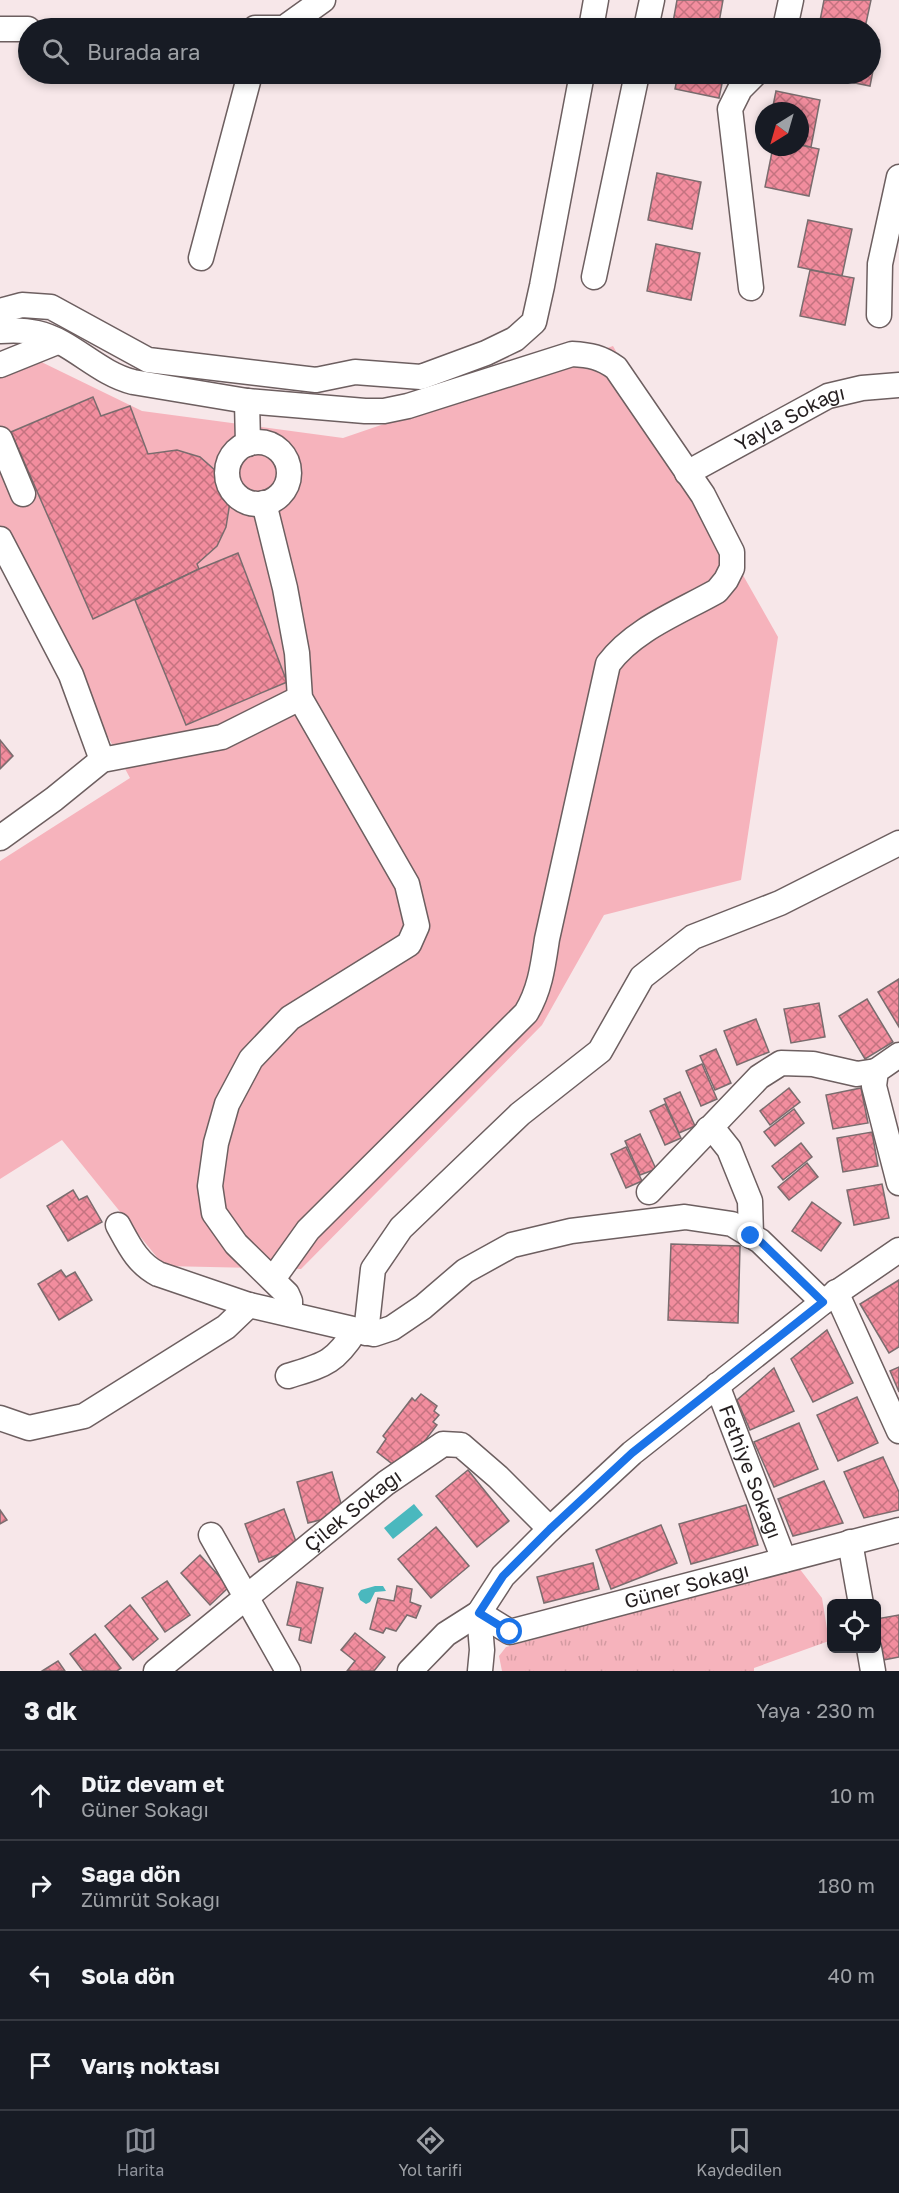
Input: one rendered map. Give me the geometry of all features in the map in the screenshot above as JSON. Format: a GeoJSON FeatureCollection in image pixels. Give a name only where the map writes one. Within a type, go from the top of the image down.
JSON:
{"type":"FeatureCollection","features":[{"type":"Feature","properties":{"kind":"street"},"geometry":{"type":"LineString","coordinates":[[293,18],[324,0]]}},
{"type":"Feature","properties":{"kind":"street"},"geometry":{"type":"LineString","coordinates":[[593,18],[596,0]]}},
{"type":"Feature","properties":{"kind":"street"},"geometry":{"type":"LineString","coordinates":[[648,18],[652,0]]}},
{"type":"Feature","properties":{"kind":"street"},"geometry":{"type":"LineString","coordinates":[[787,18],[791,0]]}},
{"type":"Feature","properties":{"kind":"street"},"geometry":{"type":"LineString","coordinates":[[0,29],[18,29]]}},
{"type":"Feature","properties":{"kind":"street"},"geometry":{"type":"LineString","coordinates":[[201,258],[247,84]]}},
{"type":"Feature","properties":{"kind":"street"},"geometry":{"type":"LineString","coordinates":[[0,311],[22,305],[51,307],[148,360],[316,380],[355,372],[421,377],[486,353],[515,339],[534,322],[580,84]]}},
{"type":"Feature","properties":{"kind":"street"},"geometry":{"type":"LineString","coordinates":[[594,278],[635,84]]}},
{"type":"Feature","properties":{"kind":"street"},"geometry":{"type":"LineString","coordinates":[[745,84],[730,109],[751,288]]}},
{"type":"Feature","properties":{"kind":"street"},"geometry":{"type":"LineString","coordinates":[[879,315],[880,264],[899,177]]}},
{"type":"Feature","properties":{"kind":"street"},"geometry":{"type":"LineString","coordinates":[[0,331],[16,330],[39,334],[116,377],[247,401],[365,411],[384,411],[408,406],[572,354],[593,355],[606,360],[616,368],[703,495],[732,552],[732,568],[717,591],[638,634],[618,651],[608,664],[547,939],[542,978],[535,998],[526,1013],[308,1230],[273,1279]]}},
{"type":"Feature","properties":{"kind":"street"},"geometry":{"type":"LineString","coordinates":[[0,365],[57,342]]}},
{"type":"Feature","properties":{"kind":"street","name":"Yayla Sokağı"},"geometry":{"type":"LineString","coordinates":[[687,472],[828,396],[862,388],[899,385]]}},
{"type":"Feature","properties":{"kind":"street"},"geometry":{"type":"LineString","coordinates":[[247,401],[248,444]]}},
{"type":"Feature","properties":{"kind":"street"},"geometry":{"type":"LineString","coordinates":[[0,439],[23,494]]}},
{"type":"Feature","properties":{"kind":"street"},"geometry":{"type":"LineString","coordinates":[[258,442],[268,444],[277,448],[284,456],[288,465],[287,485],[274,500],[254,503],[244,500],[230,486],[228,466],[232,456],[248,444],[258,442]]}},
{"type":"Feature","properties":{"kind":"street"},"geometry":{"type":"LineString","coordinates":[[264,503],[287,599],[297,653],[300,698],[406,884],[417,926],[409,944],[290,1018],[251,1059],[227,1104],[216,1143],[210,1186],[214,1213],[236,1244],[287,1294],[290,1301],[290,1314]]}},
{"type":"Feature","properties":{"kind":"street"},"geometry":{"type":"LineString","coordinates":[[0,539],[71,675],[102,760]]}},
{"type":"Feature","properties":{"kind":"street"},"geometry":{"type":"LineString","coordinates":[[0,838],[54,799],[102,760],[222,737],[300,698]]}},
{"type":"Feature","properties":{"kind":"street"},"geometry":{"type":"LineString","coordinates":[[288,1376],[321,1366],[343,1351],[361,1332],[373,1269],[402,1228],[520,1114],[600,1051],[642,977],[693,937],[780,903],[899,843]]}},
{"type":"Feature","properties":{"kind":"street"},"geometry":{"type":"LineString","coordinates":[[649,1192],[759,1077],[781,1063],[813,1064],[857,1074],[876,1071],[899,1055]]}},
{"type":"Feature","properties":{"kind":"street"},"geometry":{"type":"LineString","coordinates":[[876,1071],[874,1086],[899,1183]]}},
{"type":"Feature","properties":{"kind":"street"},"geometry":{"type":"LineString","coordinates":[[708,1129],[717,1134],[729,1149],[750,1201],[751,1236]]}},
{"type":"Feature","properties":{"kind":"street"},"geometry":{"type":"LineString","coordinates":[[118,1226],[135,1255],[152,1270],[249,1305],[374,1334],[392,1328],[423,1307],[465,1271],[512,1245],[571,1231],[685,1217],[732,1224],[760,1241],[830,1297],[899,1431]]}},
{"type":"Feature","properties":{"kind":"street"},"geometry":{"type":"LineString","coordinates":[[410,1671],[446,1634],[479,1613],[503,1576],[632,1453],[830,1297],[899,1250]]}},
{"type":"Feature","properties":{"kind":"street"},"geometry":{"type":"LineString","coordinates":[[0,1418],[29,1428],[84,1416],[226,1327],[249,1305]]}},
{"type":"Feature","properties":{"kind":"street","name":"Fethiye Sokağı"},"geometry":{"type":"LineString","coordinates":[[717,1385],[784,1560]]}},
{"type":"Feature","properties":{"kind":"street","name":"Çilek Sokağı"},"geometry":{"type":"LineString","coordinates":[[156,1671],[386,1483],[442,1444],[461,1445],[498,1477],[550,1529]]}},
{"type":"Feature","properties":{"kind":"street","name":"Güner Sokağı"},"geometry":{"type":"LineString","coordinates":[[481,1660],[510,1632],[899,1530]]}},
{"type":"Feature","properties":{"kind":"street"},"geometry":{"type":"LineString","coordinates":[[212,1535],[288,1671]]}},
{"type":"Feature","properties":{"kind":"street"},"geometry":{"type":"LineString","coordinates":[[850,1542],[860,1599]]}},
{"type":"Feature","properties":{"kind":"street"},"geometry":{"type":"LineString","coordinates":[[479,1613],[510,1632]]}},
{"type":"Feature","properties":{"kind":"street"},"geometry":{"type":"LineString","coordinates":[[479,1613],[481,1660]]}},
{"type":"Feature","properties":{"kind":"street"},"geometry":{"type":"LineString","coordinates":[[870,1653],[873,1671]]}},
{"type":"Feature","properties":{"kind":"green space"},"geometry":{"type":"Polygon","coordinates":[[[613,346],[778,637],[741,880],[604,915],[542,1025],[301,1269],[164,1266],[62,1140],[0,1179],[0,861],[130,778],[0,535],[0,370],[27,355],[142,411],[343,438],[613,346]]]}},
{"type":"Feature","properties":{"kind":"green space"},"geometry":{"type":"Polygon","coordinates":[[[799,1568],[822,1598],[827,1629],[827,1642],[754,1668],[754,1671],[502,1671],[499,1656],[506,1647],[799,1568]]]}},
{"type":"Feature","properties":{"kind":"water"},"geometry":{"type":"Polygon","coordinates":[[[414,1504],[423,1515],[393,1539],[384,1528],[414,1504]]]}},
{"type":"Feature","properties":{"kind":"water"},"geometry":{"type":"Polygon","coordinates":[[[383,1586],[386,1591],[375,1592],[370,1602],[366,1604],[360,1600],[358,1594],[361,1590],[383,1586]]]}},
{"type":"Feature","properties":{"kind":"building"},"geometry":{"type":"Polygon","coordinates":[[[677,0],[723,0],[720,18],[674,18],[677,0]]]}},
{"type":"Feature","properties":{"kind":"building"},"geometry":{"type":"Polygon","coordinates":[[[824,0],[871,0],[867,18],[821,18],[824,0]]]}},
{"type":"Feature","properties":{"kind":"building"},"geometry":{"type":"Polygon","coordinates":[[[676,84],[722,84],[719,98],[675,89],[676,84]]]}},
{"type":"Feature","properties":{"kind":"building"},"geometry":{"type":"Polygon","coordinates":[[[776,91],[820,100],[811,147],[809,147],[809,102],[774,102],[776,91]]]}},
{"type":"Feature","properties":{"kind":"building"},"geometry":{"type":"Polygon","coordinates":[[[809,147],[819,149],[809,196],[765,187],[771,156],[809,156],[809,147]]]}},
{"type":"Feature","properties":{"kind":"building"},"geometry":{"type":"Polygon","coordinates":[[[657,173],[701,182],[692,229],[648,220],[657,173]]]}},
{"type":"Feature","properties":{"kind":"building"},"geometry":{"type":"Polygon","coordinates":[[[808,220],[852,229],[842,276],[798,267],[808,220]]]}},
{"type":"Feature","properties":{"kind":"building"},"geometry":{"type":"Polygon","coordinates":[[[656,244],[700,253],[691,300],[647,291],[656,244]]]}},
{"type":"Feature","properties":{"kind":"building"},"geometry":{"type":"Polygon","coordinates":[[[810,270],[854,278],[845,325],[800,316],[810,270]]]}},
{"type":"Feature","properties":{"kind":"building"},"geometry":{"type":"Polygon","coordinates":[[[93,397],[101,416],[130,406],[148,454],[177,450],[200,457],[217,472],[230,502],[226,527],[217,546],[197,564],[199,569],[93,619],[11,432],[93,397]]]}},
{"type":"Feature","properties":{"kind":"building"},"geometry":{"type":"Polygon","coordinates":[[[238,553],[287,682],[186,725],[135,600],[238,553]]]}},
{"type":"Feature","properties":{"kind":"building"},"geometry":{"type":"Polygon","coordinates":[[[0,740],[13,756],[0,769],[0,740]]]}},
{"type":"Feature","properties":{"kind":"building"},"geometry":{"type":"Polygon","coordinates":[[[899,979],[899,1027],[878,992],[899,979]]]}},
{"type":"Feature","properties":{"kind":"building"},"geometry":{"type":"Polygon","coordinates":[[[867,999],[893,1042],[865,1059],[839,1016],[867,999]]]}},
{"type":"Feature","properties":{"kind":"building"},"geometry":{"type":"Polygon","coordinates":[[[819,1003],[825,1037],[791,1043],[784,1009],[819,1003]]]}},
{"type":"Feature","properties":{"kind":"building"},"geometry":{"type":"Polygon","coordinates":[[[756,1019],[769,1052],[737,1065],[724,1031],[756,1019]]]}},
{"type":"Feature","properties":{"kind":"building"},"geometry":{"type":"Polygon","coordinates":[[[716,1049],[731,1083],[715,1090],[700,1056],[716,1049]]]}},
{"type":"Feature","properties":{"kind":"building"},"geometry":{"type":"Polygon","coordinates":[[[702,1064],[717,1099],[701,1106],[686,1071],[702,1064]]]}},
{"type":"Feature","properties":{"kind":"building"},"geometry":{"type":"Polygon","coordinates":[[[789,1088],[800,1102],[770,1125],[760,1111],[789,1088]]]}},
{"type":"Feature","properties":{"kind":"building"},"geometry":{"type":"Polygon","coordinates":[[[861,1088],[868,1123],[833,1129],[826,1095],[861,1088]]]}},
{"type":"Feature","properties":{"kind":"building"},"geometry":{"type":"Polygon","coordinates":[[[680,1092],[695,1126],[679,1133],[664,1099],[680,1092]]]}},
{"type":"Feature","properties":{"kind":"building"},"geometry":{"type":"Polygon","coordinates":[[[665,1104],[681,1138],[665,1145],[650,1111],[665,1104]]]}},
{"type":"Feature","properties":{"kind":"building"},"geometry":{"type":"Polygon","coordinates":[[[794,1109],[804,1123],[775,1146],[764,1132],[794,1109]]]}},
{"type":"Feature","properties":{"kind":"building"},"geometry":{"type":"Polygon","coordinates":[[[872,1132],[878,1166],[843,1172],[837,1138],[872,1132]]]}},
{"type":"Feature","properties":{"kind":"building"},"geometry":{"type":"Polygon","coordinates":[[[640,1134],[656,1169],[640,1175],[625,1141],[640,1134]]]}},
{"type":"Feature","properties":{"kind":"building"},"geometry":{"type":"Polygon","coordinates":[[[801,1143],[812,1157],[783,1180],[772,1166],[801,1143]]]}},
{"type":"Feature","properties":{"kind":"building"},"geometry":{"type":"Polygon","coordinates":[[[626,1147],[642,1181],[626,1188],[611,1154],[626,1147]]]}},
{"type":"Feature","properties":{"kind":"building"},"geometry":{"type":"Polygon","coordinates":[[[807,1163],[818,1177],[789,1200],[778,1187],[807,1163]]]}},
{"type":"Feature","properties":{"kind":"building"},"geometry":{"type":"Polygon","coordinates":[[[882,1184],[889,1218],[854,1225],[847,1190],[882,1184]]]}},
{"type":"Feature","properties":{"kind":"building"},"geometry":{"type":"Polygon","coordinates":[[[73,1190],[79,1200],[87,1196],[102,1222],[68,1241],[47,1206],[73,1190]]]}},
{"type":"Feature","properties":{"kind":"building"},"geometry":{"type":"Polygon","coordinates":[[[812,1202],[841,1223],[821,1251],[792,1231],[812,1202]]]}},
{"type":"Feature","properties":{"kind":"building"},"geometry":{"type":"Polygon","coordinates":[[[671,1244],[740,1246],[738,1323],[668,1320],[671,1244]]]}},
{"type":"Feature","properties":{"kind":"building"},"geometry":{"type":"Polygon","coordinates":[[[61,1270],[66,1277],[75,1272],[92,1300],[59,1320],[38,1284],[61,1270]]]}},
{"type":"Feature","properties":{"kind":"building"},"geometry":{"type":"Polygon","coordinates":[[[899,1280],[899,1347],[889,1353],[860,1304],[899,1280]]]}},
{"type":"Feature","properties":{"kind":"building"},"geometry":{"type":"Polygon","coordinates":[[[827,1330],[853,1383],[813,1402],[791,1359],[827,1330]]]}},
{"type":"Feature","properties":{"kind":"building"},"geometry":{"type":"Polygon","coordinates":[[[899,1367],[899,1392],[890,1371],[899,1367]]]}},
{"type":"Feature","properties":{"kind":"building"},"geometry":{"type":"Polygon","coordinates":[[[774,1368],[794,1411],[750,1430],[737,1400],[774,1368]]]}},
{"type":"Feature","properties":{"kind":"building"},"geometry":{"type":"Polygon","coordinates":[[[421,1394],[437,1406],[434,1411],[439,1415],[433,1422],[437,1425],[414,1455],[395,1466],[377,1452],[386,1439],[383,1436],[412,1398],[415,1401],[421,1394]]]}},
{"type":"Feature","properties":{"kind":"building"},"geometry":{"type":"Polygon","coordinates":[[[857,1397],[878,1443],[838,1461],[817,1415],[857,1397]]]}},
{"type":"Feature","properties":{"kind":"building"},"geometry":{"type":"Polygon","coordinates":[[[799,1423],[818,1469],[774,1487],[754,1442],[799,1423]]]}},
{"type":"Feature","properties":{"kind":"building"},"geometry":{"type":"Polygon","coordinates":[[[883,1457],[899,1492],[899,1510],[864,1518],[844,1472],[883,1457]]]}},
{"type":"Feature","properties":{"kind":"building"},"geometry":{"type":"Polygon","coordinates":[[[468,1470],[509,1521],[477,1547],[436,1496],[468,1470]]]}},
{"type":"Feature","properties":{"kind":"building"},"geometry":{"type":"Polygon","coordinates":[[[332,1472],[344,1514],[308,1523],[297,1482],[332,1472]]]}},
{"type":"Feature","properties":{"kind":"building"},"geometry":{"type":"Polygon","coordinates":[[[824,1481],[843,1523],[793,1536],[778,1499],[824,1481]]]}},
{"type":"Feature","properties":{"kind":"building"},"geometry":{"type":"Polygon","coordinates":[[[746,1505],[758,1545],[691,1564],[679,1524],[746,1505]]]}},
{"type":"Feature","properties":{"kind":"building"},"geometry":{"type":"Polygon","coordinates":[[[284,1509],[298,1547],[259,1562],[245,1524],[284,1509]]]}},
{"type":"Feature","properties":{"kind":"building"},"geometry":{"type":"Polygon","coordinates":[[[0,1510],[7,1520],[0,1524],[0,1510]]]}},
{"type":"Feature","properties":{"kind":"building"},"geometry":{"type":"Polygon","coordinates":[[[661,1525],[677,1563],[611,1589],[596,1550],[661,1525]]]}},
{"type":"Feature","properties":{"kind":"building"},"geometry":{"type":"Polygon","coordinates":[[[436,1527],[469,1566],[431,1598],[398,1559],[436,1527]]]}},
{"type":"Feature","properties":{"kind":"building"},"geometry":{"type":"Polygon","coordinates":[[[200,1555],[229,1587],[210,1605],[181,1573],[200,1555]]]}},
{"type":"Feature","properties":{"kind":"building"},"geometry":{"type":"Polygon","coordinates":[[[593,1563],[599,1589],[544,1603],[537,1577],[593,1563]]]}},
{"type":"Feature","properties":{"kind":"building"},"geometry":{"type":"Polygon","coordinates":[[[167,1581],[190,1615],[165,1632],[142,1598],[167,1581]]]}},
{"type":"Feature","properties":{"kind":"building"},"geometry":{"type":"Polygon","coordinates":[[[297,1582],[323,1588],[311,1643],[299,1640],[301,1628],[287,1625],[297,1582]]]}},
{"type":"Feature","properties":{"kind":"building"},"geometry":{"type":"Polygon","coordinates":[[[397,1586],[412,1589],[410,1602],[421,1606],[416,1618],[407,1615],[396,1631],[386,1628],[383,1633],[370,1629],[378,1598],[394,1601],[397,1586]]]}},
{"type":"Feature","properties":{"kind":"building"},"geometry":{"type":"Polygon","coordinates":[[[130,1605],[158,1639],[133,1660],[105,1626],[130,1605]]]}},
{"type":"Feature","properties":{"kind":"building"},"geometry":{"type":"Polygon","coordinates":[[[899,1615],[899,1657],[883,1660],[881,1618],[899,1615]]]}},
{"type":"Feature","properties":{"kind":"building"},"geometry":{"type":"Polygon","coordinates":[[[355,1633],[385,1657],[374,1671],[347,1671],[355,1661],[341,1650],[355,1633]]]}},
{"type":"Feature","properties":{"kind":"building"},"geometry":{"type":"Polygon","coordinates":[[[95,1634],[121,1668],[117,1671],[83,1671],[70,1654],[95,1634]]]}},
{"type":"Feature","properties":{"kind":"building"},"geometry":{"type":"Polygon","coordinates":[[[58,1661],[65,1671],[42,1671],[58,1661]]]}},
{"type":"Feature","properties":{"kind":"route"},"geometry":{"type":"LineString","coordinates":[[510,1632],[479,1613],[503,1576],[632,1453],[823,1302],[760,1241],[751,1236]]}}]}
